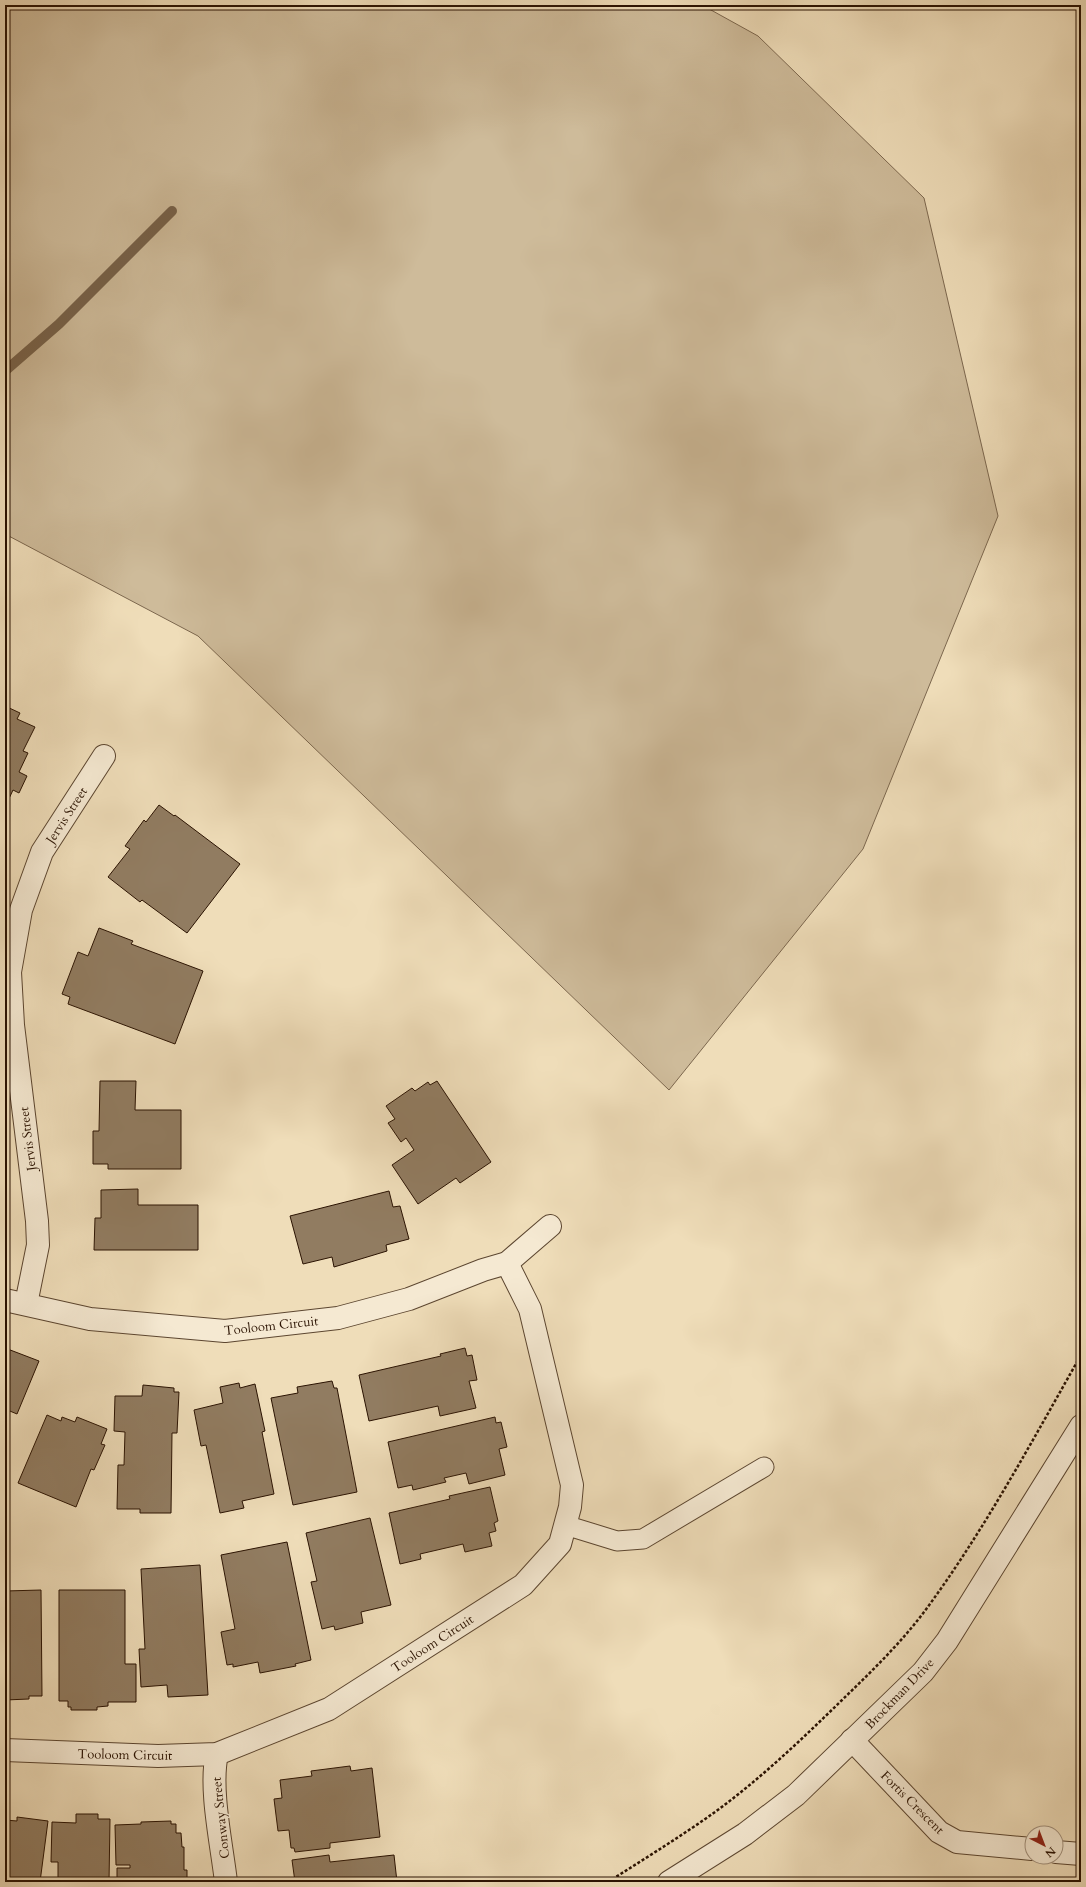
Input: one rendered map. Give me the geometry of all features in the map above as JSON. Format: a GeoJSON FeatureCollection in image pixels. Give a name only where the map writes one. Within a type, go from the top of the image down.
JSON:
{"type":"FeatureCollection","features":[{"type":"Feature","properties":{"kind":"street","name":"Jervis Street"},"geometry":{"type":"LineString","coordinates":[[15,1302],[38,1245],[37,1221],[13,1025],[10,972],[21,910],[42,852],[104,756]]}},
{"type":"Feature","properties":{"kind":"street","name":"Tooloom Circuit"},"geometry":{"type":"LineString","coordinates":[[15,1302],[90,1319],[225,1331],[338,1318],[409,1299],[483,1270],[507,1263],[550,1226]]}},
{"type":"Feature","properties":{"kind":"street","name":"Tooloom Circuit"},"geometry":{"type":"LineString","coordinates":[[5,1750],[158,1756],[217,1754],[329,1709],[523,1584],[560,1544],[570,1507],[572,1486],[530,1309],[507,1263]]}},
{"type":"Feature","properties":{"kind":"street","name":"Brockman Drive"},"geometry":{"type":"LineString","coordinates":[[668,1882],[744,1834],[790,1799],[923,1672],[947,1641],[1081,1426]]}},
{"type":"Feature","properties":{"kind":"street","name":"Fortis Crescent"},"geometry":{"type":"LineString","coordinates":[[852,1740],[939,1832],[957,1842],[1024,1848]]}},
{"type":"Feature","properties":{"kind":"street","name":"Conway Street"},"geometry":{"type":"LineString","coordinates":[[217,1754],[214,1764],[217,1809],[226,1882]]}},
{"type":"Feature","properties":{"kind":"street"},"geometry":{"type":"LineString","coordinates":[[1064,1853],[1081,1854]]}},
{"type":"Feature","properties":{"kind":"lane"},"geometry":{"type":"LineString","coordinates":[[565,1526],[618,1541],[643,1539],[764,1467]]}},
{"type":"Feature","properties":{"kind":"path"},"geometry":{"type":"LineString","coordinates":[[608,1882],[709,1816],[767,1770],[853,1690],[900,1640],[949,1577],[994,1507],[1081,1355]]}},
{"type":"Feature","properties":{"kind":"shaded area"},"geometry":{"type":"Polygon","coordinates":[[[5,5],[702,5],[758,36],[924,198],[998,516],[863,849],[669,1090],[198,636],[5,534],[5,5]]]}},
{"type":"Feature","properties":{"kind":"building"},"geometry":{"type":"Polygon","coordinates":[[[5,706],[20,713],[17,719],[35,727],[23,751],[28,753],[19,772],[27,776],[19,793],[13,790],[6,805],[5,706]]]}},
{"type":"Feature","properties":{"kind":"building"},"geometry":{"type":"Polygon","coordinates":[[[159,805],[174,816],[175,815],[240,864],[187,933],[142,900],[140,902],[108,877],[130,849],[125,846],[144,820],[146,822],[159,805]]]}},
{"type":"Feature","properties":{"kind":"building"},"geometry":{"type":"Polygon","coordinates":[[[99,928],[133,941],[131,944],[203,971],[175,1044],[68,1004],[70,997],[62,994],[78,952],[88,956],[99,928]]]}},
{"type":"Feature","properties":{"kind":"building"},"geometry":{"type":"Polygon","coordinates":[[[100,1081],[136,1081],[135,1110],[181,1110],[181,1169],[108,1169],[108,1164],[93,1164],[93,1131],[99,1131],[100,1081]]]}},
{"type":"Feature","properties":{"kind":"building"},"geometry":{"type":"Polygon","coordinates":[[[437,1081],[491,1162],[460,1183],[456,1178],[418,1204],[392,1165],[414,1150],[406,1138],[401,1142],[388,1123],[395,1119],[386,1106],[412,1088],[415,1091],[428,1082],[430,1085],[437,1081]]]}},
{"type":"Feature","properties":{"kind":"building"},"geometry":{"type":"Polygon","coordinates":[[[138,1189],[138,1205],[198,1205],[198,1250],[94,1250],[95,1218],[101,1218],[101,1190],[138,1189]]]}},
{"type":"Feature","properties":{"kind":"building"},"geometry":{"type":"Polygon","coordinates":[[[389,1191],[393,1207],[400,1206],[409,1239],[386,1245],[387,1251],[334,1267],[332,1257],[303,1264],[290,1216],[389,1191]]]}},
{"type":"Feature","properties":{"kind":"building"},"geometry":{"type":"Polygon","coordinates":[[[5,1348],[39,1361],[17,1414],[5,1409],[5,1348]]]}},
{"type":"Feature","properties":{"kind":"building"},"geometry":{"type":"Polygon","coordinates":[[[465,1348],[467,1356],[472,1355],[477,1380],[469,1381],[476,1408],[440,1416],[438,1406],[369,1421],[359,1375],[441,1356],[440,1354],[465,1348]]]}},
{"type":"Feature","properties":{"kind":"building"},"geometry":{"type":"Polygon","coordinates":[[[332,1381],[334,1388],[337,1388],[357,1492],[293,1505],[271,1398],[298,1393],[297,1387],[332,1381]]]}},
{"type":"Feature","properties":{"kind":"building"},"geometry":{"type":"Polygon","coordinates":[[[239,1383],[240,1388],[255,1384],[265,1431],[262,1432],[274,1494],[242,1501],[244,1508],[220,1513],[206,1445],[201,1446],[194,1410],[223,1403],[220,1387],[239,1383]]]}},
{"type":"Feature","properties":{"kind":"building"},"geometry":{"type":"Polygon","coordinates":[[[143,1385],[174,1388],[174,1392],[179,1392],[177,1433],[172,1433],[171,1513],[140,1513],[140,1509],[117,1509],[118,1465],[124,1465],[125,1432],[114,1431],[115,1396],[142,1396],[143,1385]]]}},
{"type":"Feature","properties":{"kind":"building"},"geometry":{"type":"Polygon","coordinates":[[[47,1415],[61,1421],[62,1417],[75,1422],[77,1417],[107,1429],[101,1444],[105,1445],[94,1470],[91,1469],[76,1507],[18,1483],[47,1415]]]}},
{"type":"Feature","properties":{"kind":"building"},"geometry":{"type":"Polygon","coordinates":[[[495,1417],[496,1423],[501,1422],[507,1447],[499,1449],[505,1475],[469,1484],[466,1473],[444,1478],[446,1482],[413,1490],[412,1485],[398,1488],[388,1442],[495,1417]]]}},
{"type":"Feature","properties":{"kind":"building"},"geometry":{"type":"Polygon","coordinates":[[[490,1487],[498,1521],[494,1523],[496,1531],[489,1533],[492,1546],[465,1552],[463,1544],[420,1554],[421,1559],[400,1564],[389,1513],[450,1499],[449,1496],[490,1487]]]}},
{"type":"Feature","properties":{"kind":"building"},"geometry":{"type":"Polygon","coordinates":[[[370,1518],[391,1605],[361,1612],[363,1623],[335,1630],[334,1626],[322,1629],[311,1582],[317,1581],[306,1533],[370,1518]]]}},
{"type":"Feature","properties":{"kind":"building"},"geometry":{"type":"Polygon","coordinates":[[[287,1542],[311,1660],[295,1664],[296,1666],[260,1673],[258,1662],[233,1667],[233,1664],[227,1665],[221,1632],[235,1629],[221,1555],[287,1542]]]}},
{"type":"Feature","properties":{"kind":"building"},"geometry":{"type":"Polygon","coordinates":[[[200,1565],[208,1695],[168,1697],[167,1685],[141,1687],[139,1649],[145,1649],[141,1569],[200,1565]]]}},
{"type":"Feature","properties":{"kind":"building"},"geometry":{"type":"Polygon","coordinates":[[[41,1590],[42,1696],[29,1696],[29,1699],[5,1700],[5,1591],[41,1590]]]}},
{"type":"Feature","properties":{"kind":"building"},"geometry":{"type":"Polygon","coordinates":[[[59,1590],[125,1590],[125,1664],[136,1664],[136,1702],[108,1702],[108,1706],[97,1707],[97,1710],[71,1710],[71,1707],[68,1707],[68,1701],[59,1701],[59,1590]]]}},
{"type":"Feature","properties":{"kind":"building"},"geometry":{"type":"Polygon","coordinates":[[[350,1766],[351,1771],[372,1768],[380,1837],[330,1843],[330,1848],[295,1852],[294,1848],[291,1848],[289,1830],[278,1831],[274,1799],[282,1798],[280,1780],[312,1776],[311,1771],[350,1766]]]}},
{"type":"Feature","properties":{"kind":"building"},"geometry":{"type":"Polygon","coordinates":[[[76,1814],[98,1814],[98,1819],[110,1819],[109,1882],[58,1882],[58,1862],[51,1862],[52,1822],[76,1823],[76,1814]]]}},
{"type":"Feature","properties":{"kind":"building"},"geometry":{"type":"Polygon","coordinates":[[[17,1817],[48,1821],[40,1882],[5,1882],[5,1820],[17,1821],[17,1817]]]}},
{"type":"Feature","properties":{"kind":"building"},"geometry":{"type":"Polygon","coordinates":[[[171,1821],[171,1824],[176,1824],[176,1833],[181,1833],[182,1847],[184,1847],[184,1870],[187,1870],[187,1882],[117,1882],[117,1868],[130,1868],[130,1865],[116,1865],[115,1825],[171,1821]]]}},
{"type":"Feature","properties":{"kind":"building"},"geometry":{"type":"Polygon","coordinates":[[[329,1855],[330,1862],[394,1855],[397,1882],[295,1882],[292,1860],[329,1855]]]}},
{"type":"Feature","properties":{"kind":"waterway"},"geometry":{"type":"LineString","coordinates":[[5,371],[59,324],[172,211]]}}]}
